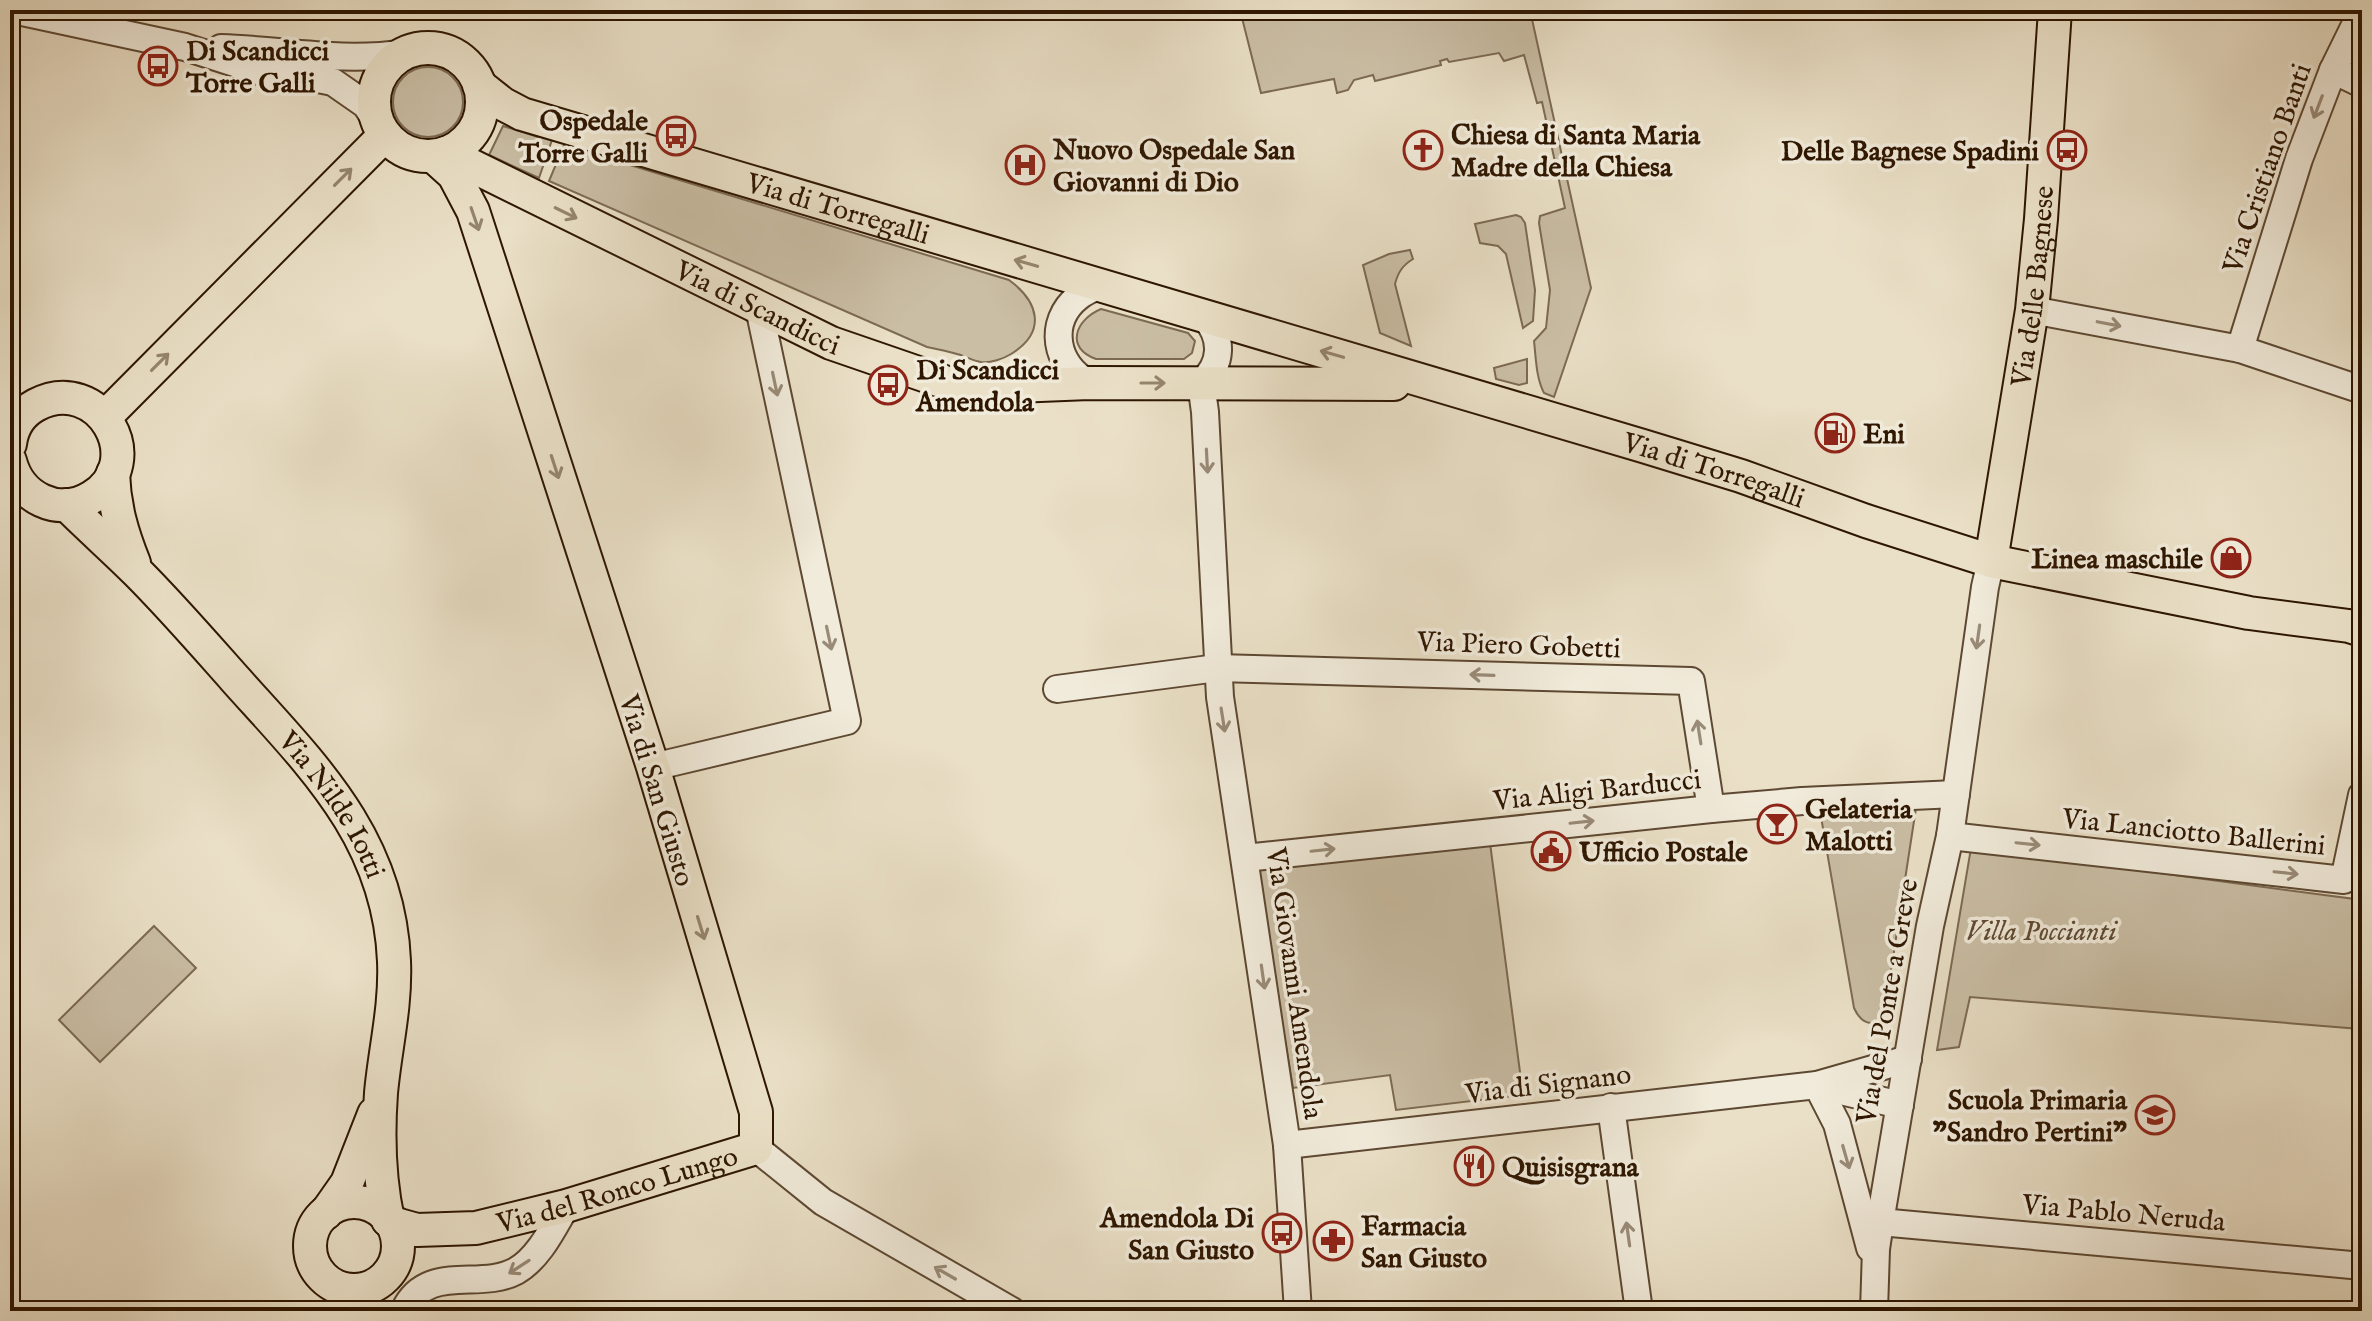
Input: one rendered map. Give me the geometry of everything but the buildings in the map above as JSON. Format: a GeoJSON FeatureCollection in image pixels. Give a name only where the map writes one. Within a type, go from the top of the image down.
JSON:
{"type":"FeatureCollection","features":[{"type":"Feature","properties":{"kind":"main road","name":"Via delle Bagnese"},"geometry":{"type":"LineString","coordinates":[[1991,561],[2032,310],[2055,10]]}},
{"type":"Feature","properties":{"kind":"main road","name":"Via di Scandicci"},"geometry":{"type":"LineString","coordinates":[[405,53],[429,48],[450,53],[468,66],[479,85]]}},
{"type":"Feature","properties":{"kind":"main road"},"geometry":{"type":"LineString","coordinates":[[10,444],[14,428],[24,413],[48,399],[65,397],[83,401],[105,417],[382,129],[372,108],[376,86],[387,66],[405,53]]}},
{"type":"Feature","properties":{"kind":"main road"},"geometry":{"type":"LineString","coordinates":[[440,155],[459,147],[477,126],[482,99],[479,85]]}},
{"type":"Feature","properties":{"kind":"main road","name":"Via di Torregalli"},"geometry":{"type":"LineString","coordinates":[[479,85],[522,114],[1727,472],[1991,561],[2249,613],[2359,630]]}},
{"type":"Feature","properties":{"kind":"main road","name":"Via di Scandicci"},"geometry":{"type":"LineString","coordinates":[[382,129],[403,150],[417,155],[440,155],[831,343],[950,384],[988,387],[1201,383]]}},
{"type":"Feature","properties":{"kind":"main road","name":"Via di San Giusto"},"geometry":{"type":"LineString","coordinates":[[440,155],[473,211],[653,767],[756,1112],[756,1148]]}},
{"type":"Feature","properties":{"kind":"main road","name":"Via di Torregalli"},"geometry":{"type":"LineString","coordinates":[[1201,383],[1433,384]]}},
{"type":"Feature","properties":{"kind":"main road","name":"Via Nilde Iotti"},"geometry":{"type":"LineString","coordinates":[[105,417],[117,447],[113,473],[119,524],[137,572]]}},
{"type":"Feature","properties":{"kind":"main road","name":"Via Nilde Iotti"},"geometry":{"type":"LineString","coordinates":[[10,461],[13,472],[30,494],[49,503],[67,505],[137,572],[324,779],[354,824],[369,854],[382,888],[394,960],[392,1026],[381,1093],[382,1195],[388,1220]]}},
{"type":"Feature","properties":{"kind":"main road"},"geometry":{"type":"LineString","coordinates":[[67,505],[100,492],[113,473]]}},
{"type":"Feature","properties":{"kind":"main road","name":"Via Nilde Iotti"},"geometry":{"type":"LineString","coordinates":[[326,1213],[355,1167],[381,1093]]}},
{"type":"Feature","properties":{"kind":"main road","name":"Via del Ronco Lungo"},"geometry":{"type":"LineString","coordinates":[[386,1275],[405,1259],[476,1228],[566,1206],[756,1148]]}},
{"type":"Feature","properties":{"kind":"main road"},"geometry":{"type":"LineString","coordinates":[[338,1311],[313,1261],[310,1239],[318,1221],[326,1213],[341,1203],[357,1202],[371,1206],[388,1220],[397,1244],[395,1259],[372,1311]]}},
{"type":"Feature","properties":{"kind":"main road","name":"Via del Ronco Lungo"},"geometry":{"type":"LineString","coordinates":[[388,1220],[417,1230],[476,1228]]}},
{"type":"Feature","properties":{"kind":"main road"},"geometry":{"type":"LineString","coordinates":[[318,1272],[333,1285],[351,1290],[370,1286],[386,1275]]}},
{"type":"Feature","properties":{"kind":"street","name":"Via di Scandicci"},"geometry":{"type":"LineString","coordinates":[[13,10],[185,47],[278,77],[333,82],[366,105],[382,129]]}},
{"type":"Feature","properties":{"kind":"street","name":"Via Cristiano Banti"},"geometry":{"type":"LineString","coordinates":[[2240,349],[2299,159],[2333,70],[2362,11]]}},
{"type":"Feature","properties":{"kind":"street","name":"Via di Scandicci"},"geometry":{"type":"LineString","coordinates":[[185,47],[367,58],[405,53]]}},
{"type":"Feature","properties":{"kind":"street"},"geometry":{"type":"LineString","coordinates":[[2333,70],[2362,84]]}},
{"type":"Feature","properties":{"kind":"street"},"geometry":{"type":"LineString","coordinates":[[1089,383],[1070,369],[1059,346],[1058,332],[1071,303],[1086,291],[1101,285]]}},
{"type":"Feature","properties":{"kind":"street"},"geometry":{"type":"LineString","coordinates":[[653,767],[847,721],[759,308]]}},
{"type":"Feature","properties":{"kind":"street"},"geometry":{"type":"LineString","coordinates":[[2032,310],[2240,349],[2362,390]]}},
{"type":"Feature","properties":{"kind":"street"},"geometry":{"type":"LineString","coordinates":[[1201,383],[1212,370],[1219,348],[1216,332],[1205,317]]}},
{"type":"Feature","properties":{"kind":"street","name":"Via Giovanni Amendola"},"geometry":{"type":"LineString","coordinates":[[1201,383],[1217,668],[1287,1145],[1298,1310]]}},
{"type":"Feature","properties":{"kind":"street","name":"Via del Ponte a Greve"},"geometry":{"type":"LineString","coordinates":[[1874,1311],[1880,1222],[1930,926],[1950,836],[1991,561]]}},
{"type":"Feature","properties":{"kind":"street"},"geometry":{"type":"LineString","coordinates":[[1057,689],[1217,668]]}},
{"type":"Feature","properties":{"kind":"street","name":"Via Piero Gobetti"},"geometry":{"type":"LineString","coordinates":[[1217,668],[1691,681],[1711,809]]}},
{"type":"Feature","properties":{"kind":"street","name":"Via Aligi Barducci"},"geometry":{"type":"LineString","coordinates":[[1245,858],[1711,809],[1818,800],[1956,794]]}},
{"type":"Feature","properties":{"kind":"street","name":"Via Lanciotto Ballerini"},"geometry":{"type":"LineString","coordinates":[[1950,836],[2344,880],[2362,795]]}},
{"type":"Feature","properties":{"kind":"street"},"geometry":{"type":"LineString","coordinates":[[1817,1085],[1908,1059]]}},
{"type":"Feature","properties":{"kind":"street"},"geometry":{"type":"LineString","coordinates":[[1817,1085],[1900,1105]]}},
{"type":"Feature","properties":{"kind":"street"},"geometry":{"type":"LineString","coordinates":[[1817,1085],[1837,1124],[1875,1269]]}},
{"type":"Feature","properties":{"kind":"street","name":"Via di Signano"},"geometry":{"type":"LineString","coordinates":[[1287,1145],[1817,1085]]}},
{"type":"Feature","properties":{"kind":"street"},"geometry":{"type":"LineString","coordinates":[[1611,1107],[1639,1311]]}},
{"type":"Feature","properties":{"kind":"street"},"geometry":{"type":"LineString","coordinates":[[756,1148],[823,1202],[1012,1311]]}},
{"type":"Feature","properties":{"kind":"street"},"geometry":{"type":"LineString","coordinates":[[404,1311],[414,1296],[433,1284],[515,1272],[531,1259],[566,1206]]}},
{"type":"Feature","properties":{"kind":"street","name":"Via Pablo Neruda"},"geometry":{"type":"LineString","coordinates":[[1880,1222],[2362,1266]]}},
{"type":"Feature","properties":{"kind":"green space"},"geometry":{"type":"Polygon","coordinates":[[[1240,10],[1530,10],[1591,288],[1554,397],[1544,393],[1541,387],[1534,341],[1546,328],[1550,290],[1539,223],[1540,216],[1565,208],[1542,102],[1537,103],[1524,55],[1504,61],[1499,53],[1449,62],[1447,59],[1440,61],[1441,65],[1375,81],[1373,75],[1354,80],[1348,90],[1337,93],[1334,79],[1261,93],[1240,10]]]}},
{"type":"Feature","properties":{"kind":"green space"},"geometry":{"type":"Polygon","coordinates":[[[428,67],[453,77],[463,102],[453,127],[428,137],[403,127],[393,102],[403,77],[428,67]]]}},
{"type":"Feature","properties":{"kind":"green space"},"geometry":{"type":"Polygon","coordinates":[[[503,126],[538,137],[553,137],[539,178],[489,155],[503,126]]]}},
{"type":"Feature","properties":{"kind":"green space"},"geometry":{"type":"Polygon","coordinates":[[[564,145],[1009,280],[1032,307],[1034,327],[1022,345],[1008,356],[993,361],[978,361],[927,347],[549,181],[564,145]]]}},
{"type":"Feature","properties":{"kind":"green space"},"geometry":{"type":"Polygon","coordinates":[[[1516,215],[1525,223],[1535,290],[1533,321],[1523,328],[1506,254],[1498,246],[1480,243],[1475,224],[1516,215]]]}},
{"type":"Feature","properties":{"kind":"green space"},"geometry":{"type":"Polygon","coordinates":[[[1410,250],[1413,259],[1401,269],[1395,284],[1411,346],[1380,333],[1363,265],[1389,254],[1410,250]]]}},
{"type":"Feature","properties":{"kind":"green space"},"geometry":{"type":"Polygon","coordinates":[[[1101,309],[1188,333],[1195,341],[1192,353],[1184,359],[1096,359],[1080,348],[1077,334],[1085,320],[1101,309]]]}},
{"type":"Feature","properties":{"kind":"green space"},"geometry":{"type":"Polygon","coordinates":[[[1527,359],[1527,383],[1519,385],[1496,379],[1494,368],[1527,359]]]}},
{"type":"Feature","properties":{"kind":"green space"},"geometry":{"type":"Polygon","coordinates":[[[1916,808],[1885,1010],[1878,1022],[1870,1023],[1861,1018],[1854,1008],[1821,817],[1916,808]]]}},
{"type":"Feature","properties":{"kind":"green space"},"geometry":{"type":"Polygon","coordinates":[[[1490,843],[1523,1095],[1396,1110],[1390,1075],[1293,1088],[1256,869],[1490,843]]]}},
{"type":"Feature","properties":{"kind":"green space","name":"Villa Poccianti"},"geometry":{"type":"Polygon","coordinates":[[[1971,848],[2362,900],[2362,1032],[2360,1029],[1970,997],[1959,1047],[1937,1050],[1971,848]]]}},
{"type":"Feature","properties":{"kind":"green space"},"geometry":{"type":"Polygon","coordinates":[[[154,926],[196,968],[100,1062],[59,1020],[154,926]]]}},
{"type":"Feature","properties":{"kind":"place","name":"Di Scandicci Torre Galli"},"geometry":{"type":"Point","coordinates":[158,66]}},
{"type":"Feature","properties":{"kind":"place","name":"Ospedale Torre Galli"},"geometry":{"type":"Point","coordinates":[676,136]}},
{"type":"Feature","properties":{"kind":"place","name":"Chiesa di Santa Maria Madre della Chiesa"},"geometry":{"type":"Point","coordinates":[1423,150]}},
{"type":"Feature","properties":{"kind":"place","name":"Delle Bagnese Spadini"},"geometry":{"type":"Point","coordinates":[2067,150]}},
{"type":"Feature","properties":{"kind":"place","name":"Nuovo Ospedale San Giovanni di Dio"},"geometry":{"type":"Point","coordinates":[1025,165]}},
{"type":"Feature","properties":{"kind":"place","name":"Di Scandicci Amendola"},"geometry":{"type":"Point","coordinates":[888,385]}},
{"type":"Feature","properties":{"kind":"place","name":"Eni"},"geometry":{"type":"Point","coordinates":[1835,433]}},
{"type":"Feature","properties":{"kind":"place","name":"Linea maschile"},"geometry":{"type":"Point","coordinates":[2231,558]}},
{"type":"Feature","properties":{"kind":"place","name":"Gelateria Malotti"},"geometry":{"type":"Point","coordinates":[1777,824]}},
{"type":"Feature","properties":{"kind":"place","name":"Ufficio Postale"},"geometry":{"type":"Point","coordinates":[1551,851]}},
{"type":"Feature","properties":{"kind":"place","name":"Scuola Primaria \"Sandro Pertini\""},"geometry":{"type":"Point","coordinates":[2155,1115]}},
{"type":"Feature","properties":{"kind":"place","name":"Quisisgrana"},"geometry":{"type":"Point","coordinates":[1474,1166]}},
{"type":"Feature","properties":{"kind":"place","name":"Amendola Di San Giusto"},"geometry":{"type":"Point","coordinates":[1282,1233]}},
{"type":"Feature","properties":{"kind":"place","name":"Farmacia San Giusto"},"geometry":{"type":"Point","coordinates":[1333,1241]}}]}
